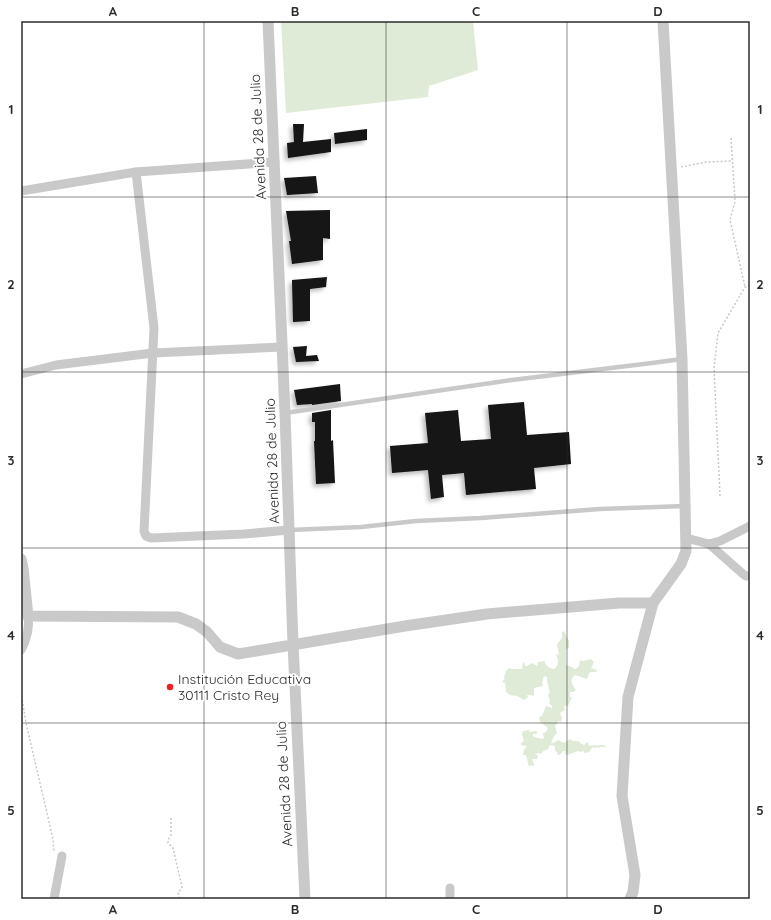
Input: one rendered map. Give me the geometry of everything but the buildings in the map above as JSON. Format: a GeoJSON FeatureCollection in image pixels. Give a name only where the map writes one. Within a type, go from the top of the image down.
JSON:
{"type":"FeatureCollection","features":[{"type":"Feature","properties":{"kind":"street","name":"Avenida 28 de Julio"},"geometry":{"type":"LineString","coordinates":[[268,21],[275,162],[293,644],[305,899]]}},
{"type":"Feature","properties":{"kind":"street"},"geometry":{"type":"LineString","coordinates":[[630,899],[633,892],[635,875],[622,796],[628,697],[653,603],[681,564],[686,551],[682,359],[662,21]]}},
{"type":"Feature","properties":{"kind":"street"},"geometry":{"type":"LineString","coordinates":[[21,191],[136,172],[275,162]]}},
{"type":"Feature","properties":{"kind":"street"},"geometry":{"type":"LineString","coordinates":[[136,172],[154,328],[144,531],[146,536],[151,538],[244,534],[289,530]]}},
{"type":"Feature","properties":{"kind":"street"},"geometry":{"type":"LineString","coordinates":[[21,374],[56,365],[153,353],[282,347]]}},
{"type":"Feature","properties":{"kind":"street"},"geometry":{"type":"LineString","coordinates":[[709,544],[720,541],[750,526]]}},
{"type":"Feature","properties":{"kind":"street"},"geometry":{"type":"LineString","coordinates":[[686,538],[709,544],[743,574],[750,576]]}},
{"type":"Feature","properties":{"kind":"street"},"geometry":{"type":"LineString","coordinates":[[21,559],[30,624],[29,631],[21,650]]}},
{"type":"Feature","properties":{"kind":"street"},"geometry":{"type":"LineString","coordinates":[[28,616],[178,617],[196,624],[207,632],[220,647],[238,654],[404,626],[487,614],[619,603],[653,603]]}},
{"type":"Feature","properties":{"kind":"street"},"geometry":{"type":"LineString","coordinates":[[54,899],[61,860]]}},
{"type":"Feature","properties":{"kind":"street"},"geometry":{"type":"LineString","coordinates":[[450,888],[450,899]]}},
{"type":"Feature","properties":{"kind":"lane"},"geometry":{"type":"LineString","coordinates":[[285,413],[512,380],[682,359]]}},
{"type":"Feature","properties":{"kind":"lane"},"geometry":{"type":"LineString","coordinates":[[289,530],[361,527],[416,521],[600,509],[685,506]]}},
{"type":"Feature","properties":{"kind":"path"},"geometry":{"type":"LineString","coordinates":[[731,138],[735,201],[730,220],[745,287]]}},
{"type":"Feature","properties":{"kind":"path"},"geometry":{"type":"LineString","coordinates":[[671,169],[706,162],[732,161]]}},
{"type":"Feature","properties":{"kind":"path"},"geometry":{"type":"LineString","coordinates":[[720,496],[714,368],[718,333],[745,287],[750,285]]}},
{"type":"Feature","properties":{"kind":"path"},"geometry":{"type":"LineString","coordinates":[[21,692],[26,723],[53,839],[55,859],[61,860]]}},
{"type":"Feature","properties":{"kind":"path"},"geometry":{"type":"LineString","coordinates":[[171,818],[171,835],[168,843],[173,848],[182,887],[178,894],[180,899]]}},
{"type":"Feature","properties":{"kind":"green space"},"geometry":{"type":"Polygon","coordinates":[[[281,21],[473,21],[478,70],[429,86],[428,97],[286,113],[281,21]]]}},
{"type":"Feature","properties":{"kind":"green space"},"geometry":{"type":"Polygon","coordinates":[[[564,631],[569,641],[569,648],[566,649],[566,665],[576,669],[579,666],[580,660],[583,661],[591,659],[594,662],[591,668],[597,670],[596,672],[590,672],[587,679],[575,675],[573,677],[572,682],[576,690],[570,692],[570,697],[572,697],[568,706],[564,706],[565,710],[560,713],[562,721],[559,721],[555,726],[557,733],[551,743],[558,740],[564,743],[570,739],[584,745],[587,742],[589,746],[606,746],[599,748],[596,747],[595,749],[594,747],[589,752],[584,753],[584,751],[578,751],[567,755],[565,754],[565,751],[563,751],[560,755],[558,755],[555,751],[555,746],[550,745],[548,749],[543,751],[541,754],[535,754],[538,756],[537,759],[532,759],[534,765],[529,767],[526,755],[523,755],[527,746],[521,745],[524,741],[522,735],[523,731],[537,731],[537,734],[533,734],[533,736],[543,739],[544,736],[542,734],[546,732],[548,728],[540,722],[539,717],[542,716],[546,706],[552,708],[549,703],[550,701],[548,694],[550,693],[547,677],[544,676],[542,683],[543,686],[534,688],[534,695],[527,695],[528,697],[524,700],[506,692],[505,683],[502,682],[505,678],[506,671],[509,668],[522,669],[523,662],[525,666],[532,663],[537,666],[538,662],[545,661],[550,668],[554,669],[558,663],[556,654],[559,655],[557,644],[562,638],[562,632],[564,631]]]}},
{"type":"Feature","properties":{"kind":"place","name":"Institución Educativa 30111 Cristo Rey"},"geometry":{"type":"Point","coordinates":[170,687]}}]}
